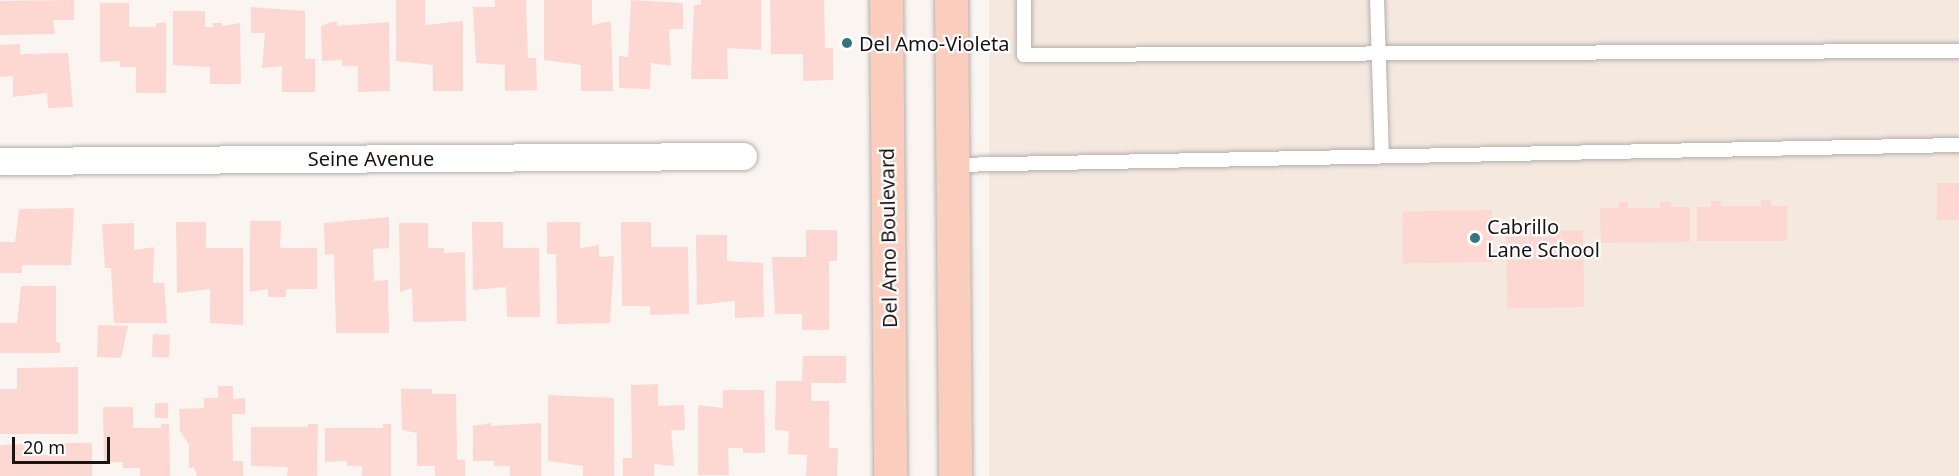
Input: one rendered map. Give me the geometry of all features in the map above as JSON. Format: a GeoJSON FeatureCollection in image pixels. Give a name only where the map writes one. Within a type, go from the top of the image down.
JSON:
{"type":"FeatureCollection","features":[{"type":"Feature","properties":{"kind":"main road","name":"Del Amo Boulevard"},"geometry":{"type":"LineString","coordinates":[[885,0],[890,476]]}},
{"type":"Feature","properties":{"kind":"main road"},"geometry":{"type":"LineString","coordinates":[[951,0],[956,476]]}},
{"type":"Feature","properties":{"kind":"street","name":"Seine Avenue"},"geometry":{"type":"LineString","coordinates":[[0,161],[743,156]]}},
{"type":"Feature","properties":{"kind":"lane"},"geometry":{"type":"LineString","coordinates":[[1024,0],[1024,55],[1959,51]]}},
{"type":"Feature","properties":{"kind":"lane"},"geometry":{"type":"LineString","coordinates":[[1377,0],[1382,156]]}},
{"type":"Feature","properties":{"kind":"lane"},"geometry":{"type":"LineString","coordinates":[[953,165],[1959,145]]}},
{"type":"Feature","properties":{"kind":"shaded area","name":"Cabrillo Lane School"},"geometry":{"type":"Polygon","coordinates":[[[989,0],[1959,0],[1959,476],[989,476],[989,0]]]}},
{"type":"Feature","properties":{"kind":"building"},"geometry":{"type":"Polygon","coordinates":[[[74,0],[74,20],[53,20],[55,34],[0,35],[0,1],[74,0]]]}},
{"type":"Feature","properties":{"kind":"building"},"geometry":{"type":"Polygon","coordinates":[[[396,0],[425,0],[425,25],[463,21],[463,91],[433,91],[433,65],[396,61],[396,0]]]}},
{"type":"Feature","properties":{"kind":"building"},"geometry":{"type":"Polygon","coordinates":[[[495,0],[526,0],[528,58],[536,58],[537,90],[505,91],[505,65],[476,63],[473,7],[495,7],[495,0]]]}},
{"type":"Feature","properties":{"kind":"building"},"geometry":{"type":"Polygon","coordinates":[[[544,0],[592,0],[592,25],[611,21],[613,91],[581,91],[581,65],[544,60],[544,0]]]}},
{"type":"Feature","properties":{"kind":"building"},"geometry":{"type":"Polygon","coordinates":[[[631,0],[683,3],[683,29],[669,29],[671,66],[651,63],[650,89],[619,88],[619,56],[628,57],[631,0]]]}},
{"type":"Feature","properties":{"kind":"building"},"geometry":{"type":"Polygon","coordinates":[[[701,0],[761,0],[761,50],[727,48],[728,79],[691,79],[694,5],[701,5],[701,0]]]}},
{"type":"Feature","properties":{"kind":"building"},"geometry":{"type":"Polygon","coordinates":[[[770,0],[824,0],[825,48],[833,48],[833,80],[803,81],[803,54],[771,54],[770,0]]]}},
{"type":"Feature","properties":{"kind":"building"},"geometry":{"type":"Polygon","coordinates":[[[100,3],[129,3],[129,27],[156,27],[156,23],[166,23],[166,93],[136,93],[136,67],[120,67],[120,61],[100,62],[100,3]]]}},
{"type":"Feature","properties":{"kind":"building"},"geometry":{"type":"Polygon","coordinates":[[[251,7],[305,11],[305,59],[315,59],[315,92],[282,92],[282,66],[262,68],[265,33],[251,33],[251,7]]]}},
{"type":"Feature","properties":{"kind":"building"},"geometry":{"type":"Polygon","coordinates":[[[173,11],[205,11],[205,27],[213,27],[213,23],[222,23],[222,26],[240,23],[241,84],[210,84],[210,67],[173,65],[173,11]]]}},
{"type":"Feature","properties":{"kind":"building"},"geometry":{"type":"Polygon","coordinates":[[[337,22],[337,26],[389,22],[390,91],[358,92],[358,66],[342,66],[342,60],[322,61],[321,26],[337,22]]]}},
{"type":"Feature","properties":{"kind":"building"},"geometry":{"type":"Polygon","coordinates":[[[20,44],[20,54],[68,53],[73,107],[48,108],[47,93],[13,97],[13,76],[0,77],[0,45],[20,44]]]}},
{"type":"Feature","properties":{"kind":"building"},"geometry":{"type":"Polygon","coordinates":[[[1937,183],[1959,183],[1959,220],[1937,220],[1937,183]]]}},
{"type":"Feature","properties":{"kind":"building"},"geometry":{"type":"Polygon","coordinates":[[[1761,200],[1771,200],[1771,206],[1787,206],[1787,241],[1697,241],[1697,207],[1711,207],[1711,201],[1721,201],[1721,206],[1761,206],[1761,200]]]}},
{"type":"Feature","properties":{"kind":"building"},"geometry":{"type":"Polygon","coordinates":[[[1619,202],[1628,202],[1628,208],[1660,208],[1660,202],[1671,202],[1671,207],[1690,207],[1690,242],[1601,243],[1600,208],[1619,208],[1619,202]]]}},
{"type":"Feature","properties":{"kind":"building"},"geometry":{"type":"Polygon","coordinates":[[[74,208],[71,265],[22,265],[22,273],[0,273],[0,242],[15,242],[19,209],[74,208]]]}},
{"type":"Feature","properties":{"kind":"building"},"geometry":{"type":"Polygon","coordinates":[[[1492,210],[1493,262],[1403,264],[1402,212],[1492,210]]]}},
{"type":"Feature","properties":{"kind":"building"},"geometry":{"type":"Polygon","coordinates":[[[389,217],[389,248],[373,249],[374,281],[388,280],[389,333],[336,333],[334,254],[325,255],[324,223],[389,217]]]}},
{"type":"Feature","properties":{"kind":"building"},"geometry":{"type":"Polygon","coordinates":[[[250,221],[281,221],[280,248],[317,248],[317,289],[286,289],[286,297],[268,297],[268,289],[250,292],[250,221]]]}},
{"type":"Feature","properties":{"kind":"building"},"geometry":{"type":"Polygon","coordinates":[[[176,222],[206,222],[206,248],[243,248],[243,325],[210,323],[210,289],[177,293],[176,222]]]}},
{"type":"Feature","properties":{"kind":"building"},"geometry":{"type":"Polygon","coordinates":[[[472,222],[503,222],[503,248],[539,248],[540,317],[507,317],[506,287],[473,290],[472,222]]]}},
{"type":"Feature","properties":{"kind":"building"},"geometry":{"type":"Polygon","coordinates":[[[547,222],[580,222],[580,248],[599,245],[599,257],[614,256],[610,323],[557,324],[556,254],[547,254],[547,222]]]}},
{"type":"Feature","properties":{"kind":"building"},"geometry":{"type":"Polygon","coordinates":[[[621,222],[651,222],[651,247],[688,247],[689,314],[650,315],[650,306],[622,306],[621,222]]]}},
{"type":"Feature","properties":{"kind":"building"},"geometry":{"type":"Polygon","coordinates":[[[134,223],[134,250],[154,247],[153,283],[164,283],[167,323],[114,323],[111,268],[105,268],[102,224],[134,223]]]}},
{"type":"Feature","properties":{"kind":"building"},"geometry":{"type":"Polygon","coordinates":[[[399,223],[428,223],[428,248],[444,248],[444,253],[465,252],[466,321],[413,322],[412,288],[400,292],[399,223]]]}},
{"type":"Feature","properties":{"kind":"building"},"geometry":{"type":"Polygon","coordinates":[[[806,230],[837,230],[837,261],[829,261],[829,330],[802,330],[802,314],[775,314],[772,257],[806,257],[806,230]]]}},
{"type":"Feature","properties":{"kind":"building"},"geometry":{"type":"Polygon","coordinates":[[[1583,230],[1584,307],[1507,308],[1506,231],[1583,230]]]}},
{"type":"Feature","properties":{"kind":"building"},"geometry":{"type":"Polygon","coordinates":[[[696,235],[727,235],[727,261],[763,263],[764,317],[735,318],[735,301],[697,305],[696,235]]]}},
{"type":"Feature","properties":{"kind":"building"},"geometry":{"type":"Polygon","coordinates":[[[21,286],[56,286],[56,342],[60,342],[60,353],[0,353],[0,323],[17,323],[21,286]]]}},
{"type":"Feature","properties":{"kind":"building"},"geometry":{"type":"Polygon","coordinates":[[[98,325],[128,326],[121,358],[97,357],[98,325]]]}},
{"type":"Feature","properties":{"kind":"building"},"geometry":{"type":"Polygon","coordinates":[[[153,334],[170,335],[169,358],[152,357],[153,334]]]}},
{"type":"Feature","properties":{"kind":"building"},"geometry":{"type":"Polygon","coordinates":[[[803,356],[846,356],[846,383],[811,383],[811,401],[829,401],[829,448],[838,448],[837,476],[806,476],[807,455],[788,454],[789,431],[775,430],[776,381],[802,381],[803,356]]]}},
{"type":"Feature","properties":{"kind":"building"},"geometry":{"type":"Polygon","coordinates":[[[78,367],[78,434],[0,434],[0,389],[17,389],[17,368],[78,367]]]}},
{"type":"Feature","properties":{"kind":"building"},"geometry":{"type":"Polygon","coordinates":[[[658,384],[658,406],[684,405],[685,430],[671,430],[674,466],[654,464],[654,476],[623,476],[623,458],[632,458],[631,385],[658,384]]]}},
{"type":"Feature","properties":{"kind":"building"},"geometry":{"type":"Polygon","coordinates":[[[218,386],[233,386],[233,399],[245,398],[245,414],[232,414],[233,461],[243,461],[243,476],[197,476],[194,467],[189,468],[189,445],[180,431],[179,409],[204,408],[204,398],[218,398],[218,386]]]}},
{"type":"Feature","properties":{"kind":"building"},"geometry":{"type":"Polygon","coordinates":[[[401,389],[432,389],[432,394],[456,394],[457,460],[465,460],[465,476],[435,476],[435,466],[417,466],[417,433],[402,430],[401,389]]]}},
{"type":"Feature","properties":{"kind":"building"},"geometry":{"type":"Polygon","coordinates":[[[723,390],[764,390],[765,453],[743,453],[743,448],[728,448],[729,475],[698,475],[698,405],[723,408],[723,390]]]}},
{"type":"Feature","properties":{"kind":"building"},"geometry":{"type":"Polygon","coordinates":[[[548,395],[614,398],[614,476],[583,476],[583,466],[548,461],[548,395]]]}},
{"type":"Feature","properties":{"kind":"building"},"geometry":{"type":"Polygon","coordinates":[[[155,403],[168,403],[168,418],[155,418],[155,403]]]}},
{"type":"Feature","properties":{"kind":"building"},"geometry":{"type":"Polygon","coordinates":[[[103,407],[133,407],[133,428],[161,428],[161,424],[169,424],[170,476],[140,476],[140,468],[123,468],[123,462],[104,463],[103,407]]]}},
{"type":"Feature","properties":{"kind":"building"},"geometry":{"type":"Polygon","coordinates":[[[491,423],[491,426],[541,423],[541,476],[510,476],[510,466],[494,466],[494,461],[473,461],[473,426],[491,423]]]}},
{"type":"Feature","properties":{"kind":"building"},"geometry":{"type":"Polygon","coordinates":[[[308,424],[318,424],[317,476],[287,476],[288,467],[251,466],[251,427],[308,427],[308,424]]]}},
{"type":"Feature","properties":{"kind":"building"},"geometry":{"type":"Polygon","coordinates":[[[383,424],[391,424],[391,476],[362,476],[362,466],[347,466],[347,461],[325,462],[325,428],[383,428],[383,424]]]}},
{"type":"Feature","properties":{"kind":"building"},"geometry":{"type":"Polygon","coordinates":[[[49,443],[92,443],[92,476],[0,476],[0,445],[24,444],[24,455],[49,455],[49,443]]]}},
{"type":"Feature","properties":{"kind":"place","name":"Del Amo-Violeta"},"geometry":{"type":"Point","coordinates":[847,43]}},
{"type":"Feature","properties":{"kind":"place","name":"Cabrillo Lane School"},"geometry":{"type":"Point","coordinates":[1475,238]}}]}
